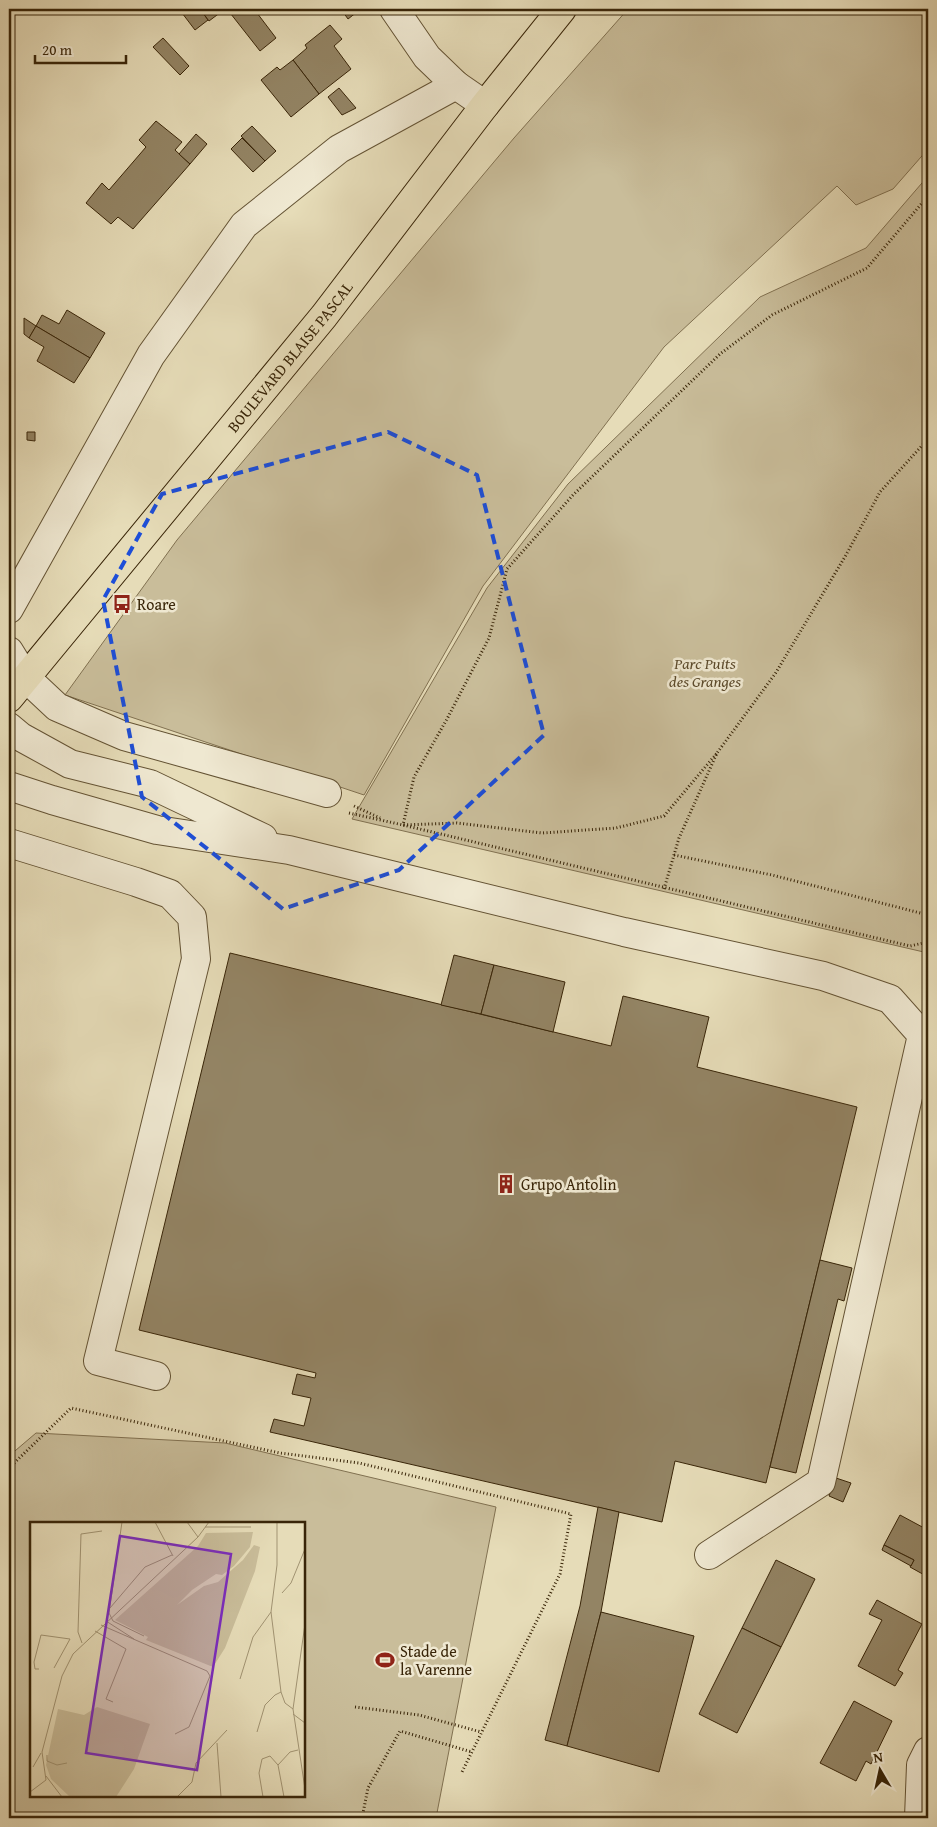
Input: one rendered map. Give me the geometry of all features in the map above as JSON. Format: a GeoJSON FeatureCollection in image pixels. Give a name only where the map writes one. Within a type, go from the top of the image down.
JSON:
{"type":"FeatureCollection","features":[{"type":"Feature","properties":{"kind":"main road","name":"BOULEVARD BLAISE PASCAL"},"geometry":{"type":"LineString","coordinates":[[17,687],[324,316],[484,105],[562,9]]}},
{"type":"Feature","properties":{"kind":"street"},"geometry":{"type":"LineString","coordinates":[[394,9],[427,57],[456,85],[484,105]]}},
{"type":"Feature","properties":{"kind":"street"},"geometry":{"type":"LineString","coordinates":[[9,609],[151,355],[244,224],[339,149],[456,85]]}},
{"type":"Feature","properties":{"kind":"street"},"geometry":{"type":"LineString","coordinates":[[9,651],[17,687],[57,707],[124,736],[327,793]]}},
{"type":"Feature","properties":{"kind":"street"},"geometry":{"type":"LineString","coordinates":[[9,727],[21,737],[70,764],[150,784],[289,850]]}},
{"type":"Feature","properties":{"kind":"street"},"geometry":{"type":"LineString","coordinates":[[9,786],[157,830],[289,850],[624,932],[823,976],[890,999],[922,1035],[821,1482],[710,1555]]}},
{"type":"Feature","properties":{"kind":"street"},"geometry":{"type":"LineString","coordinates":[[9,843],[170,894],[192,918],[196,959],[98,1361],[156,1376]]}},
{"type":"Feature","properties":{"kind":"street"},"geometry":{"type":"LineString","coordinates":[[919,1818],[921,1765],[928,1752]]}},
{"type":"Feature","properties":{"kind":"path"},"geometry":{"type":"LineString","coordinates":[[403,825],[414,777],[447,719],[489,638],[507,569],[574,495],[720,354],[772,315],[867,268],[928,196]]}},
{"type":"Feature","properties":{"kind":"path"},"geometry":{"type":"LineString","coordinates":[[403,825],[456,822],[542,833],[616,828],[664,816],[717,753],[775,674],[846,555],[880,492],[928,438]]}},
{"type":"Feature","properties":{"kind":"path"},"geometry":{"type":"LineString","coordinates":[[664,889],[679,838],[717,753]]}},
{"type":"Feature","properties":{"kind":"path"},"geometry":{"type":"LineString","coordinates":[[327,793],[387,822]]}},
{"type":"Feature","properties":{"kind":"path"},"geometry":{"type":"LineString","coordinates":[[403,825],[664,889],[910,946],[928,942]]}},
{"type":"Feature","properties":{"kind":"path"},"geometry":{"type":"LineString","coordinates":[[674,855],[772,875],[928,915]]}},
{"type":"Feature","properties":{"kind":"path"},"geometry":{"type":"LineString","coordinates":[[9,1468],[71,1408],[280,1453],[359,1463],[572,1514],[560,1574],[460,1774]]}},
{"type":"Feature","properties":{"kind":"path"},"geometry":{"type":"LineString","coordinates":[[355,1708],[419,1715],[482,1732]]}},
{"type":"Feature","properties":{"kind":"path"},"geometry":{"type":"LineString","coordinates":[[362,1818],[368,1788],[400,1731],[472,1752]]}},
{"type":"Feature","properties":{"kind":"highlighted area"},"geometry":{"type":"Polygon","coordinates":[[[388,432],[477,475],[544,735],[399,870],[283,909],[142,797],[103,600],[162,494],[388,432]]]}},
{"type":"Feature","properties":{"kind":"green space"},"geometry":{"type":"Polygon","coordinates":[[[628,9],[928,9],[928,149],[893,189],[856,205],[837,186],[664,347],[483,586],[364,795],[65,695],[177,540],[514,138],[628,9]]]}},
{"type":"Feature","properties":{"kind":"green space","name":"Parc Puits des Granges"},"geometry":{"type":"Polygon","coordinates":[[[928,176],[928,953],[352,819],[487,588],[568,484],[760,297],[866,248],[928,176]]]}},
{"type":"Feature","properties":{"kind":"green space","name":"Stade de la Varenne"},"geometry":{"type":"Polygon","coordinates":[[[36,1433],[225,1443],[496,1507],[436,1818],[9,1818],[9,1456],[36,1433]]]}},
{"type":"Feature","properties":{"kind":"building"},"geometry":{"type":"Polygon","coordinates":[[[179,9],[187,9],[188,11],[190,9],[200,9],[208,20],[195,30],[179,9]]]}},
{"type":"Feature","properties":{"kind":"building"},"geometry":{"type":"Polygon","coordinates":[[[200,9],[225,9],[209,21],[200,9]]]}},
{"type":"Feature","properties":{"kind":"building"},"geometry":{"type":"Polygon","coordinates":[[[227,9],[254,9],[276,38],[260,51],[227,9]]]}},
{"type":"Feature","properties":{"kind":"building"},"geometry":{"type":"Polygon","coordinates":[[[346,9],[354,9],[357,12],[348,19],[343,12],[346,9]]]}},
{"type":"Feature","properties":{"kind":"building"},"geometry":{"type":"Polygon","coordinates":[[[330,25],[342,39],[334,46],[351,69],[319,94],[293,60],[307,48],[305,45],[330,25]]]}},
{"type":"Feature","properties":{"kind":"building"},"geometry":{"type":"Polygon","coordinates":[[[163,38],[189,66],[180,75],[153,47],[163,38]]]}},
{"type":"Feature","properties":{"kind":"building"},"geometry":{"type":"Polygon","coordinates":[[[293,60],[319,94],[291,117],[261,80],[277,67],[280,70],[293,60]]]}},
{"type":"Feature","properties":{"kind":"building"},"geometry":{"type":"Polygon","coordinates":[[[339,88],[356,108],[342,115],[328,97],[339,88]]]}},
{"type":"Feature","properties":{"kind":"building"},"geometry":{"type":"Polygon","coordinates":[[[156,121],[182,142],[175,150],[190,164],[133,229],[118,217],[111,224],[86,203],[102,183],[109,190],[146,147],[139,140],[156,121]]]}},
{"type":"Feature","properties":{"kind":"building"},"geometry":{"type":"Polygon","coordinates":[[[252,126],[276,151],[265,161],[241,136],[252,126]]]}},
{"type":"Feature","properties":{"kind":"building"},"geometry":{"type":"Polygon","coordinates":[[[196,134],[207,144],[190,164],[179,154],[196,134]]]}},
{"type":"Feature","properties":{"kind":"building"},"geometry":{"type":"Polygon","coordinates":[[[242,138],[265,161],[253,172],[231,149],[242,138]]]}},
{"type":"Feature","properties":{"kind":"building"},"geometry":{"type":"Polygon","coordinates":[[[67,310],[105,333],[90,358],[36,326],[42,315],[59,324],[67,310]]]}},
{"type":"Feature","properties":{"kind":"building"},"geometry":{"type":"Polygon","coordinates":[[[24,318],[36,326],[29,338],[24,334],[24,318]]]}},
{"type":"Feature","properties":{"kind":"building"},"geometry":{"type":"Polygon","coordinates":[[[36,326],[90,358],[74,383],[37,361],[44,347],[29,338],[36,326]]]}},
{"type":"Feature","properties":{"kind":"building"},"geometry":{"type":"Polygon","coordinates":[[[27,432],[35,432],[35,441],[27,440],[27,432]]]}},
{"type":"Feature","properties":{"kind":"building","name":"Grupo Antolin"},"geometry":{"type":"Polygon","coordinates":[[[230,953],[611,1046],[623,996],[709,1017],[697,1067],[857,1107],[766,1483],[675,1461],[662,1522],[270,1432],[274,1419],[304,1426],[311,1398],[292,1394],[297,1374],[315,1378],[316,1373],[139,1330],[230,953]]]}},
{"type":"Feature","properties":{"kind":"building"},"geometry":{"type":"Polygon","coordinates":[[[454,955],[494,965],[481,1014],[441,1005],[454,955]]]}},
{"type":"Feature","properties":{"kind":"building"},"geometry":{"type":"Polygon","coordinates":[[[494,965],[565,982],[553,1032],[481,1014],[494,965]]]}},
{"type":"Feature","properties":{"kind":"building"},"geometry":{"type":"Polygon","coordinates":[[[820,1260],[852,1268],[844,1301],[838,1299],[796,1473],[770,1467],[820,1260]]]}},
{"type":"Feature","properties":{"kind":"building"},"geometry":{"type":"Polygon","coordinates":[[[836,1478],[851,1483],[843,1502],[829,1496],[836,1478]]]}},
{"type":"Feature","properties":{"kind":"building"},"geometry":{"type":"Polygon","coordinates":[[[598,1507],[619,1512],[601,1612],[567,1746],[545,1740],[580,1606],[598,1507]]]}},
{"type":"Feature","properties":{"kind":"building"},"geometry":{"type":"Polygon","coordinates":[[[900,1515],[926,1529],[925,1532],[928,1533],[928,1577],[910,1567],[914,1560],[884,1545],[900,1515]]]}},
{"type":"Feature","properties":{"kind":"building"},"geometry":{"type":"Polygon","coordinates":[[[884,1545],[914,1560],[911,1566],[882,1550],[884,1545]]]}},
{"type":"Feature","properties":{"kind":"building"},"geometry":{"type":"Polygon","coordinates":[[[776,1560],[815,1579],[781,1647],[742,1628],[776,1560]]]}},
{"type":"Feature","properties":{"kind":"building"},"geometry":{"type":"Polygon","coordinates":[[[877,1600],[922,1624],[898,1670],[903,1673],[895,1686],[858,1666],[882,1620],[869,1614],[877,1600]]]}},
{"type":"Feature","properties":{"kind":"building"},"geometry":{"type":"Polygon","coordinates":[[[601,1612],[694,1636],[659,1772],[567,1746],[601,1612]]]}},
{"type":"Feature","properties":{"kind":"building"},"geometry":{"type":"Polygon","coordinates":[[[742,1628],[781,1647],[737,1733],[699,1714],[742,1628]]]}},
{"type":"Feature","properties":{"kind":"building"},"geometry":{"type":"Polygon","coordinates":[[[854,1701],[892,1721],[871,1764],[866,1761],[856,1781],[820,1763],[854,1701]]]}},
{"type":"Feature","properties":{"kind":"place","name":"Roare"},"geometry":{"type":"Point","coordinates":[122,604]}},
{"type":"Feature","properties":{"kind":"place","name":"Grupo Antolin"},"geometry":{"type":"Point","coordinates":[506,1184]}},
{"type":"Feature","properties":{"kind":"place","name":"Stade de la Varenne"},"geometry":{"type":"Point","coordinates":[385,1660]}}]}
